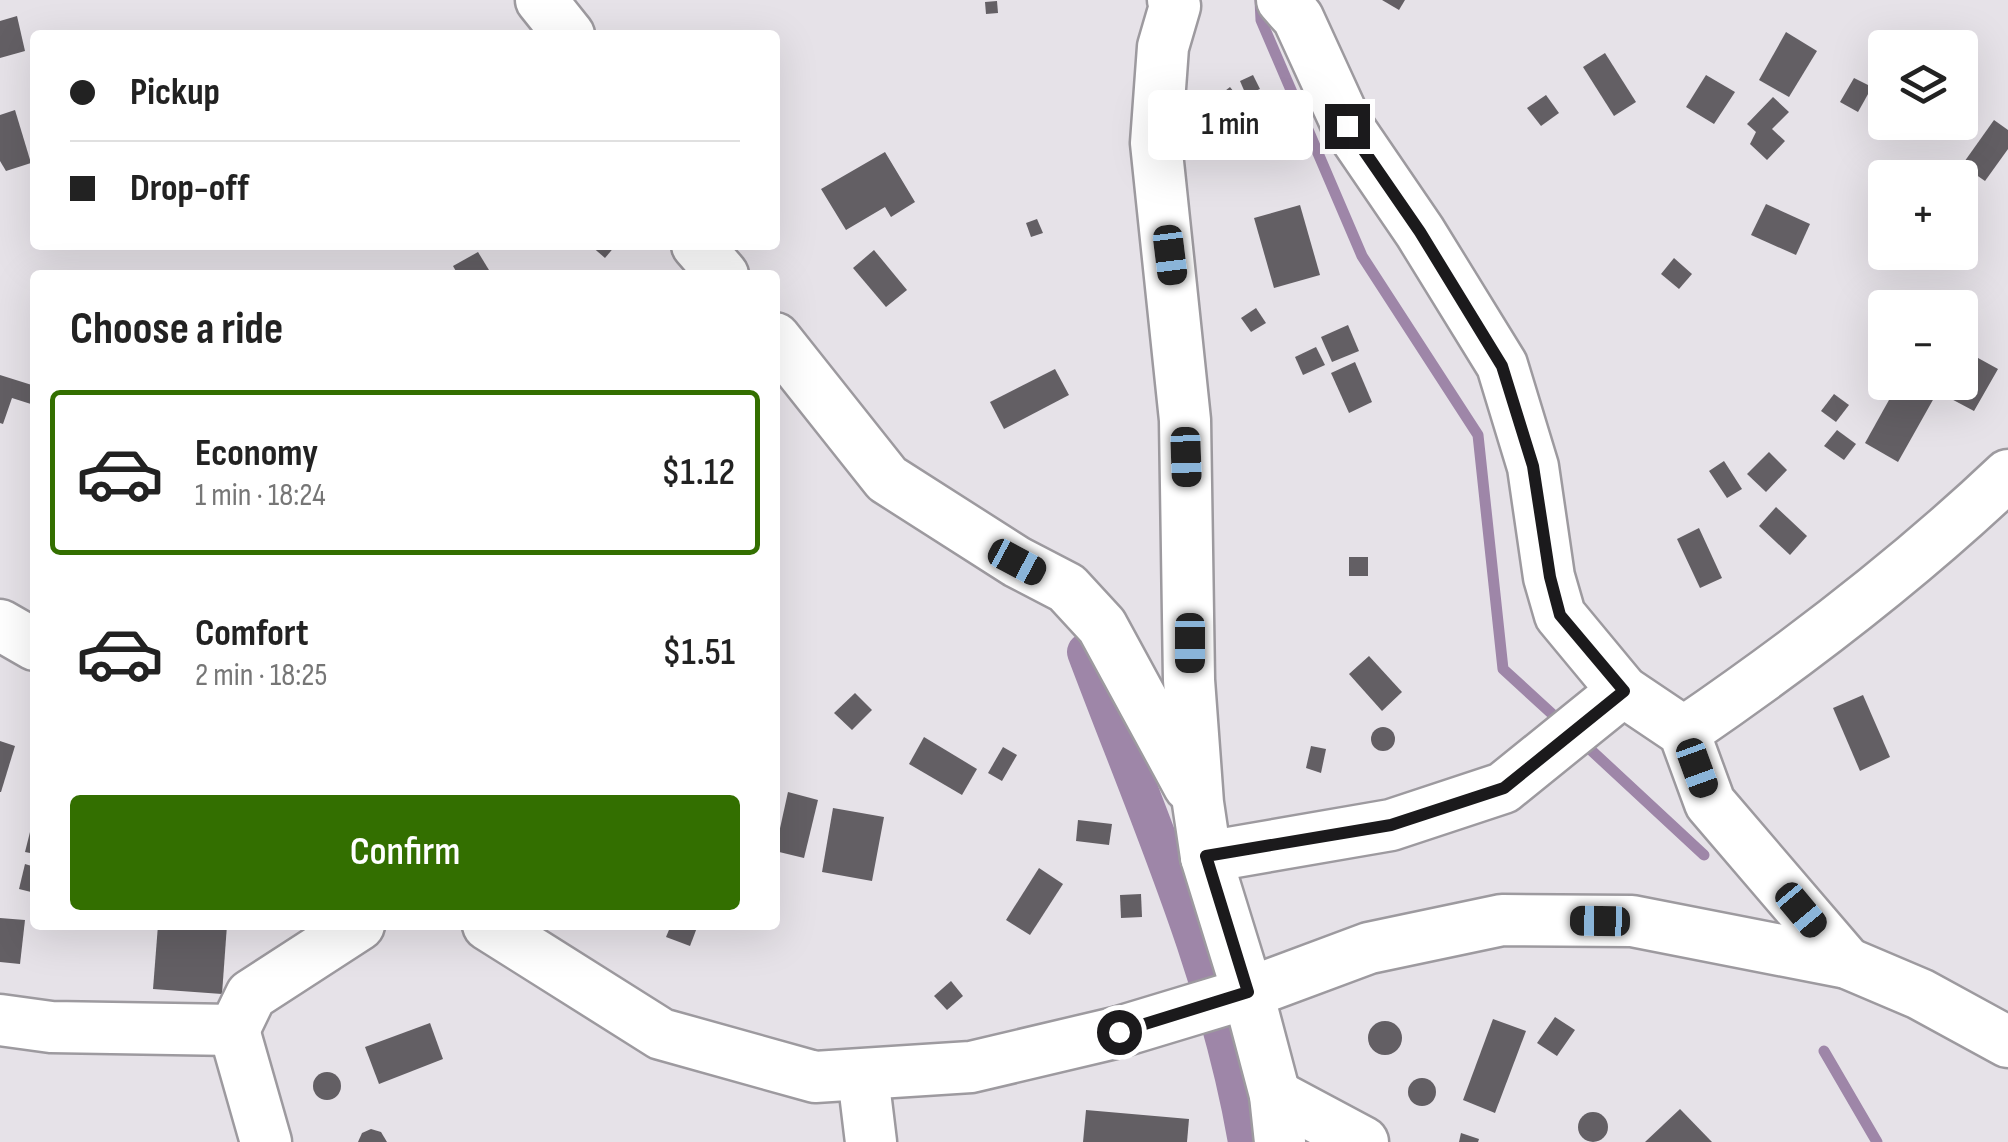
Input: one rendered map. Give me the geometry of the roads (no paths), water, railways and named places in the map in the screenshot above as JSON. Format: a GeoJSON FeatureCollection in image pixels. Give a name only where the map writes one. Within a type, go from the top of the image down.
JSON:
{"type":"FeatureCollection","features":[{"type":"Feature","properties":{"kind":"street"},"geometry":{"type":"LineString","coordinates":[[1282,0],[1298,18],[1347,126],[1420,232],[1502,366],[1533,466],[1550,577],[1560,615],[1624,691],[1684,732],[1710,803],[1847,963]]}},
{"type":"Feature","properties":{"kind":"street"},"geometry":{"type":"LineString","coordinates":[[1188,2],[1163,47],[1156,143],[1185,420],[1190,680],[1198,803],[1206,856],[1248,992],[1278,1119],[1363,1142]]}},
{"type":"Feature","properties":{"kind":"street"},"geometry":{"type":"LineString","coordinates":[[701,250],[719,270]]}},
{"type":"Feature","properties":{"kind":"street"},"geometry":{"type":"LineString","coordinates":[[780,344],[887,479],[1017,562],[1067,588],[1102,626],[1198,803]]}},
{"type":"Feature","properties":{"kind":"street"},"geometry":{"type":"LineString","coordinates":[[1684,732],[1833,625],[1946,534],[2008,475]]}},
{"type":"Feature","properties":{"kind":"street"},"geometry":{"type":"LineString","coordinates":[[0,624],[30,642]]}},
{"type":"Feature","properties":{"kind":"street"},"geometry":{"type":"LineString","coordinates":[[1206,856],[1391,825],[1504,788],[1624,691]]}},
{"type":"Feature","properties":{"kind":"street"},"geometry":{"type":"LineString","coordinates":[[496,930],[661,1034],[816,1077],[971,1067],[1119,1032],[1248,992],[1370,948],[1502,920],[1632,922],[1847,963],[1920,994],[2008,1042]]}},
{"type":"Feature","properties":{"kind":"street"},"geometry":{"type":"LineString","coordinates":[[266,1142],[234,1030],[251,995],[351,930]]}},
{"type":"Feature","properties":{"kind":"street"},"geometry":{"type":"LineString","coordinates":[[0,1020],[50,1027],[234,1030]]}},
{"type":"Feature","properties":{"kind":"street"},"geometry":{"type":"LineString","coordinates":[[862,1076],[870,1142]]}},
{"type":"Feature","properties":{"kind":"waterway"},"geometry":{"type":"LineString","coordinates":[[1260,0],[1261,20],[1362,256],[1478,435],[1503,669],[1562,723]]}},
{"type":"Feature","properties":{"kind":"waterway"},"geometry":{"type":"LineString","coordinates":[[1086,652],[1199,954],[1218,1016],[1247,1142]]}},
{"type":"Feature","properties":{"kind":"waterway"},"geometry":{"type":"LineString","coordinates":[[1579,739],[1704,855]]}},
{"type":"Feature","properties":{"kind":"waterway"},"geometry":{"type":"LineString","coordinates":[[1824,1051],[1877,1142]]}}]}
